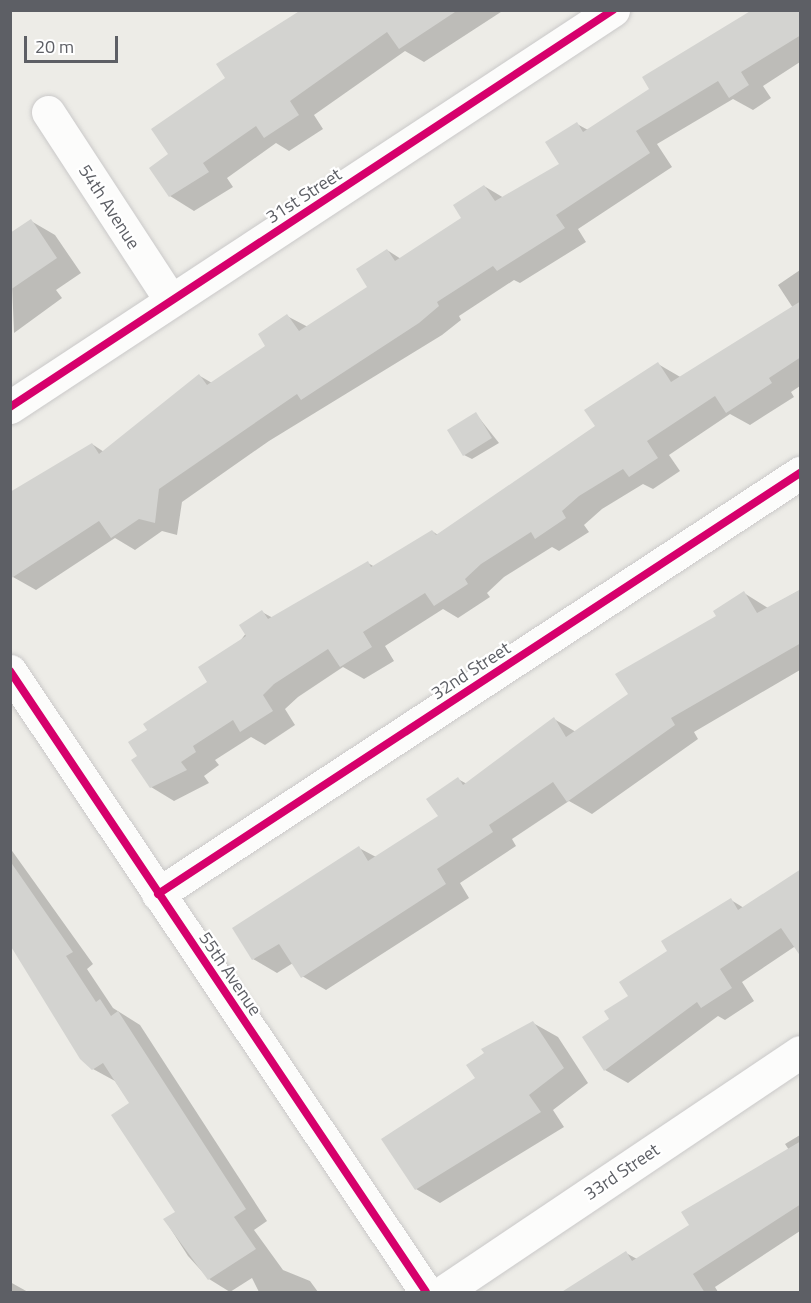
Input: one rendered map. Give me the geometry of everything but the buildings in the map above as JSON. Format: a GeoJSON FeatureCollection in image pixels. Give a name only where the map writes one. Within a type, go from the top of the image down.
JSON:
{"type":"FeatureCollection","features":[{"type":"Feature","properties":{"kind":"street","name":"31st Street"},"geometry":{"type":"LineString","coordinates":[[10,407],[613,10]]}},
{"type":"Feature","properties":{"kind":"street","name":"54th Avenue"},"geometry":{"type":"LineString","coordinates":[[48,112],[171,302]]}},
{"type":"Feature","properties":{"kind":"street","name":"32nd Street"},"geometry":{"type":"LineString","coordinates":[[158,894],[801,473]]}},
{"type":"Feature","properties":{"kind":"street","name":"55th Avenue"},"geometry":{"type":"LineString","coordinates":[[10,672],[426,1293]]}},
{"type":"Feature","properties":{"kind":"street","name":"33rd Street"},"geometry":{"type":"LineString","coordinates":[[443,1293],[801,1052]]}},
{"type":"Feature","properties":{"kind":"cycle path"},"geometry":{"type":"LineString","coordinates":[[10,407],[613,10]]}},
{"type":"Feature","properties":{"kind":"cycle path"},"geometry":{"type":"LineString","coordinates":[[158,894],[800,473]]}},
{"type":"Feature","properties":{"kind":"cycle path"},"geometry":{"type":"LineString","coordinates":[[10,671],[426,1292]]}}]}
